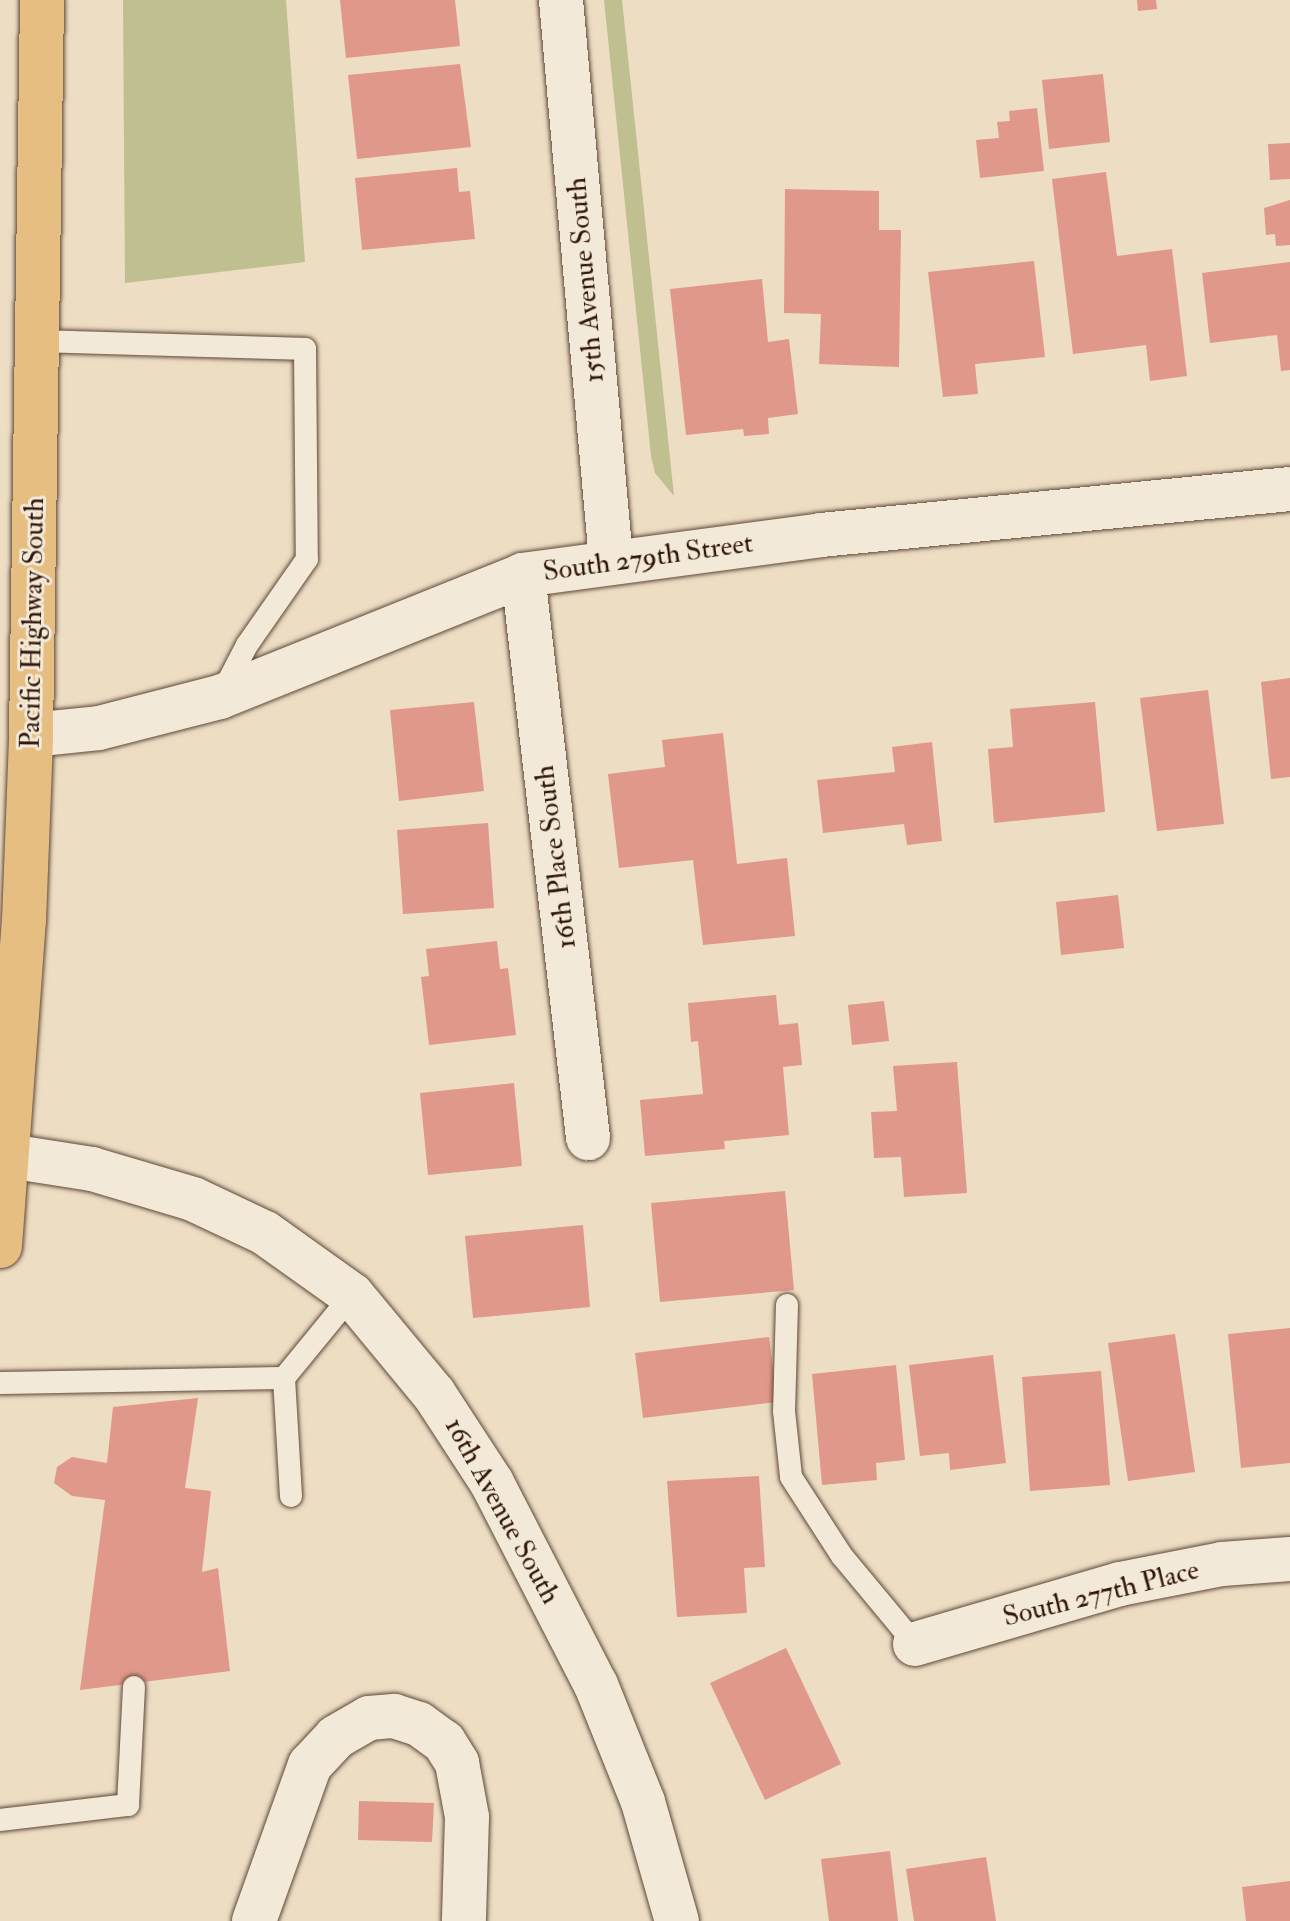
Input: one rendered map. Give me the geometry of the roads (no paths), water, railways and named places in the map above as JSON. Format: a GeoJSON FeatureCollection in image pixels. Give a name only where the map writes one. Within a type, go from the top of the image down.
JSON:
{"type":"FeatureCollection","features":[{"type":"Feature","properties":{"kind":"main road","name":"Pacific Highway South"},"geometry":{"type":"LineString","coordinates":[[0,1246],[31,735],[40,341],[42,0]]}},
{"type":"Feature","properties":{"kind":"street","name":"15th Avenue South"},"geometry":{"type":"LineString","coordinates":[[561,0],[611,560]]}},
{"type":"Feature","properties":{"kind":"street","name":"South 279th Street"},"geometry":{"type":"LineString","coordinates":[[31,735],[99,728],[220,697],[523,575],[611,560],[1290,489]]}},
{"type":"Feature","properties":{"kind":"street","name":"16th Place South"},"geometry":{"type":"LineString","coordinates":[[523,575],[588,1138]]}},
{"type":"Feature","properties":{"kind":"street","name":"16th Avenue South"},"geometry":{"type":"LineString","coordinates":[[4,1152],[92,1169],[193,1199],[265,1233],[352,1295],[434,1394],[492,1483],[596,1685],[643,1802],[677,1921]]}},
{"type":"Feature","properties":{"kind":"street","name":"South 277th Place"},"geometry":{"type":"LineString","coordinates":[[915,1644],[1120,1584],[1222,1564],[1290,1559]]}},
{"type":"Feature","properties":{"kind":"street"},"geometry":{"type":"LineString","coordinates":[[254,1921],[310,1765],[336,1737],[369,1718],[394,1716],[419,1724],[444,1742],[457,1763],[467,1817],[464,1921]]}},
{"type":"Feature","properties":{"kind":"lane"},"geometry":{"type":"LineString","coordinates":[[40,341],[305,349],[307,559],[247,645],[220,697]]}},
{"type":"Feature","properties":{"kind":"lane"},"geometry":{"type":"LineString","coordinates":[[291,1496],[284,1378],[352,1295]]}},
{"type":"Feature","properties":{"kind":"lane"},"geometry":{"type":"LineString","coordinates":[[787,1305],[784,1411],[791,1477],[842,1556],[915,1644]]}},
{"type":"Feature","properties":{"kind":"lane"},"geometry":{"type":"LineString","coordinates":[[0,1383],[284,1378]]}},
{"type":"Feature","properties":{"kind":"lane"},"geometry":{"type":"LineString","coordinates":[[0,1820],[128,1805],[134,1687]]}}]}
